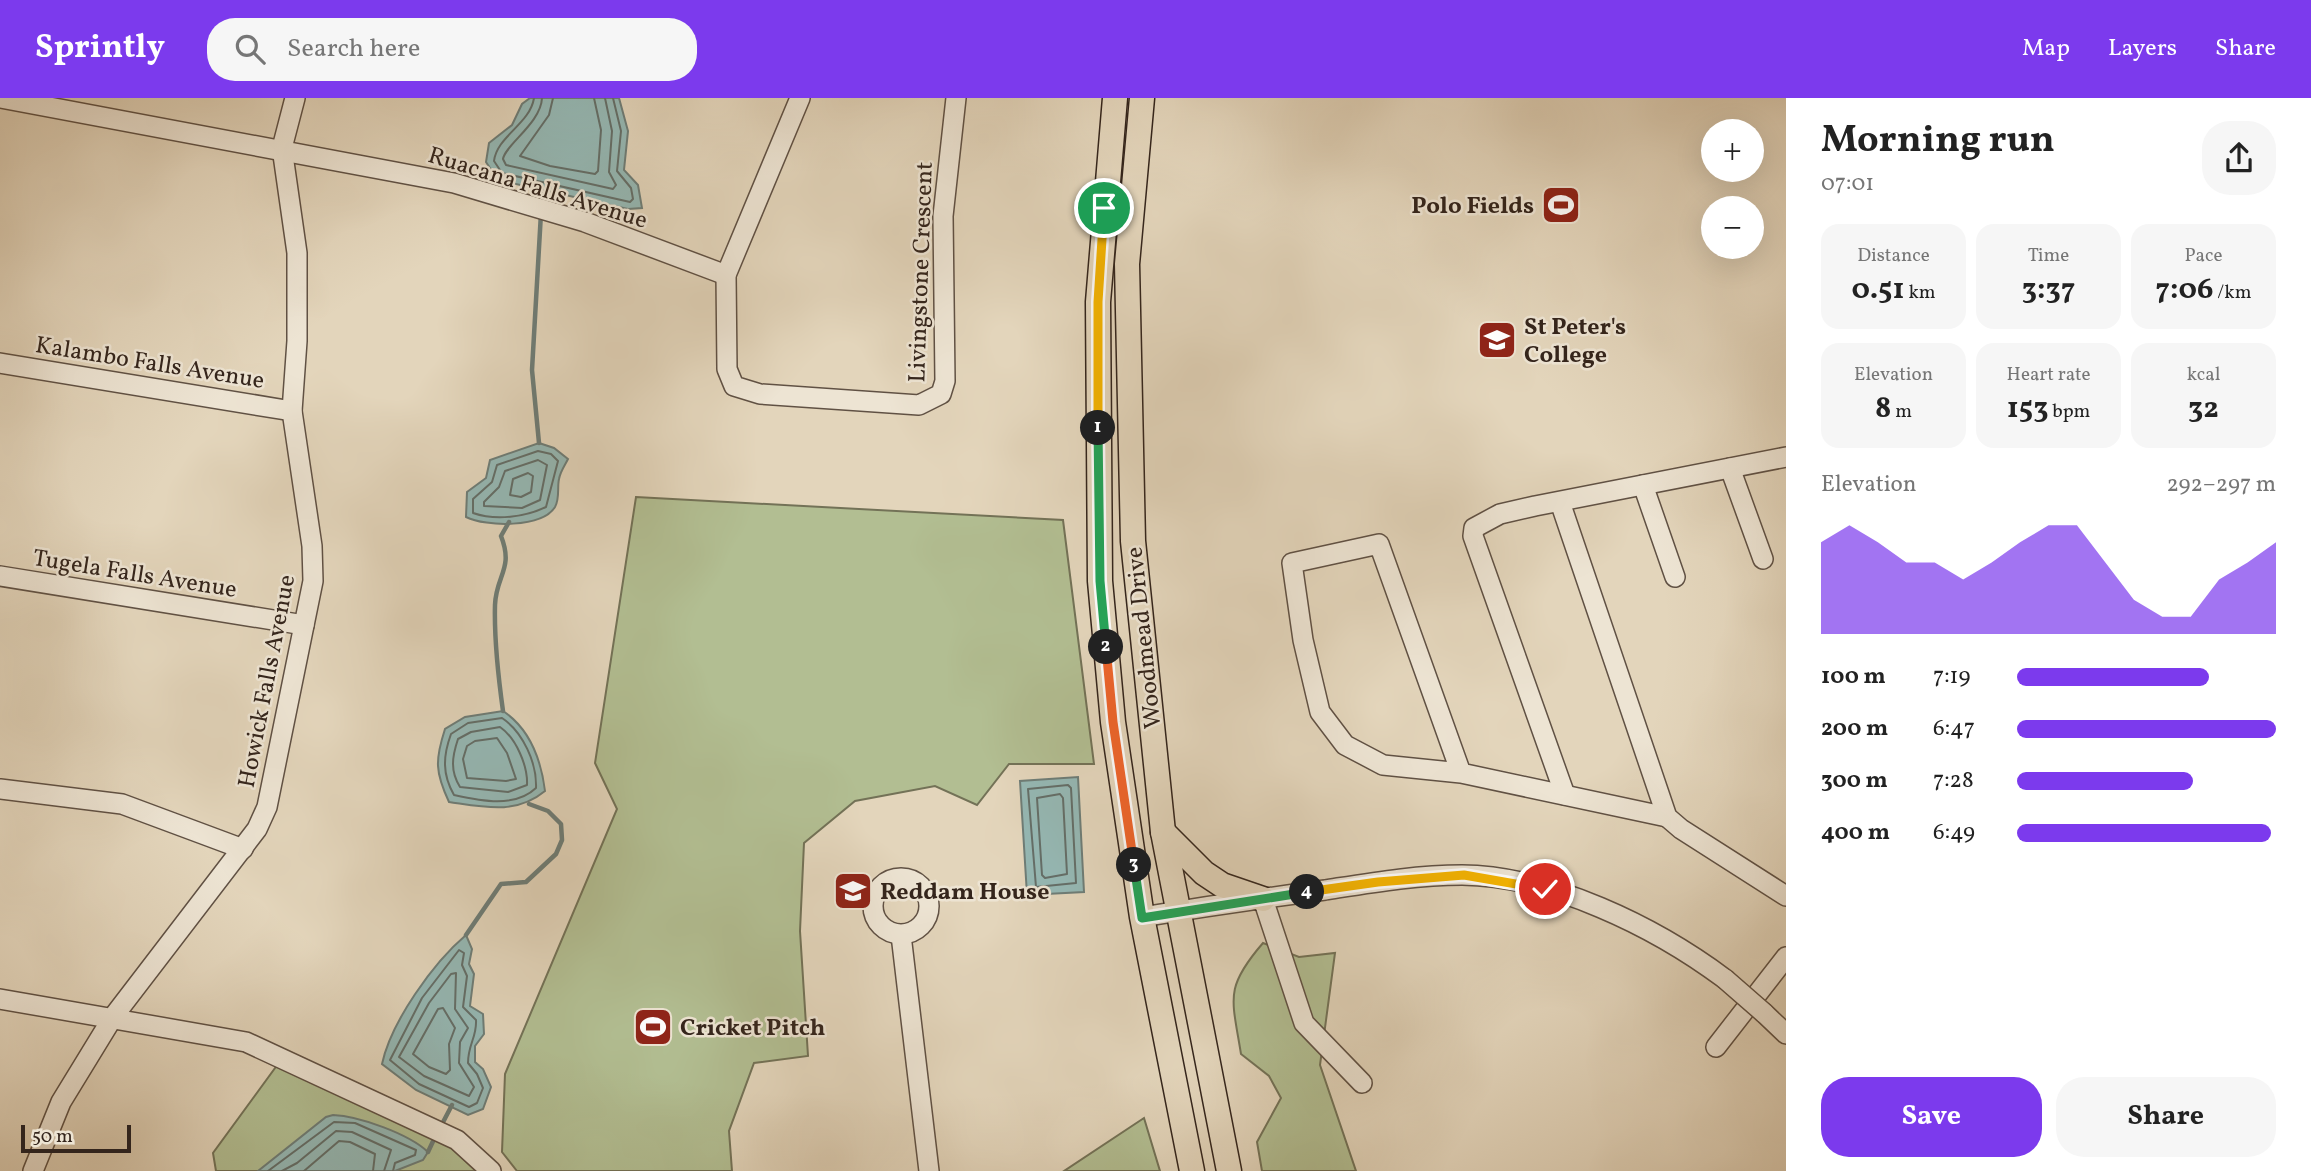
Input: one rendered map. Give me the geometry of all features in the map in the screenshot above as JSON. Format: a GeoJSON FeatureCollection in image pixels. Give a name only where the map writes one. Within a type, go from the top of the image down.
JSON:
{"type":"FeatureCollection","features":[{"type":"Feature","properties":{"kind":"main road","name":"Woodmead Drive"},"geometry":{"type":"LineString","coordinates":[[1115,98],[1098,302],[1100,581],[1113,722],[1142,918],[1192,1171]]}},
{"type":"Feature","properties":{"kind":"main road","name":"Woodmead Drive"},"geometry":{"type":"LineString","coordinates":[[1142,98],[1127,264],[1133,541],[1163,832],[1229,1171]]}},
{"type":"Feature","properties":{"kind":"main road"},"geometry":{"type":"LineString","coordinates":[[1163,832],[1205,873],[1222,885],[1264,899]]}},
{"type":"Feature","properties":{"kind":"street","name":"Ruacana Falls Avenue"},"geometry":{"type":"LineString","coordinates":[[1,98],[282,148],[454,183],[585,222],[726,275]]}},
{"type":"Feature","properties":{"kind":"street","name":"Howick Falls Avenue"},"geometry":{"type":"LineString","coordinates":[[33,1171],[61,1102],[113,1017],[243,849],[257,829],[267,807],[313,581],[312,546],[292,411],[297,341],[297,253],[282,148],[295,98]]}},
{"type":"Feature","properties":{"kind":"street","name":"Livingstone Crescent"},"geometry":{"type":"LineString","coordinates":[[800,98],[726,275],[727,369],[734,386],[760,394],[919,405],[932,401],[941,394],[945,382],[943,216],[956,98]]}},
{"type":"Feature","properties":{"kind":"street","name":"Kalambo Falls Avenue"},"geometry":{"type":"LineString","coordinates":[[0,363],[292,411]]}},
{"type":"Feature","properties":{"kind":"street"},"geometry":{"type":"LineString","coordinates":[[1565,795],[1473,536],[1474,528],[1480,522],[1500,514],[1786,457]]}},
{"type":"Feature","properties":{"kind":"street"},"geometry":{"type":"LineString","coordinates":[[1730,468],[1763,559]]}},
{"type":"Feature","properties":{"kind":"street"},"geometry":{"type":"LineString","coordinates":[[1643,485],[1675,577]]}},
{"type":"Feature","properties":{"kind":"street"},"geometry":{"type":"LineString","coordinates":[[1560,502],[1667,817]]}},
{"type":"Feature","properties":{"kind":"street"},"geometry":{"type":"LineString","coordinates":[[1461,773],[1380,544],[1292,563],[1303,640],[1320,712],[1345,745],[1383,765],[1461,773],[1667,817],[1681,829],[1786,896]]}},
{"type":"Feature","properties":{"kind":"street","name":"Tugela Falls Avenue"},"geometry":{"type":"LineString","coordinates":[[0,576],[304,625]]}},
{"type":"Feature","properties":{"kind":"street"},"geometry":{"type":"LineString","coordinates":[[0,789],[122,804],[243,849]]}},
{"type":"Feature","properties":{"kind":"street"},"geometry":{"type":"LineString","coordinates":[[1142,918],[1430,877],[1464,875],[1503,880],[1545,889],[1620,916],[1692,954],[1725,978],[1786,1034]]}},
{"type":"Feature","properties":{"kind":"street"},"geometry":{"type":"LineString","coordinates":[[1264,899],[1304,1023],[1363,1083]]}},
{"type":"Feature","properties":{"kind":"street"},"geometry":{"type":"LineString","coordinates":[[901,934],[929,1171]]}},
{"type":"Feature","properties":{"kind":"street"},"geometry":{"type":"LineString","coordinates":[[1716,1047],[1786,957]]}},
{"type":"Feature","properties":{"kind":"street"},"geometry":{"type":"LineString","coordinates":[[0,999],[246,1042],[422,1121],[457,1140],[491,1171]]}},
{"type":"Feature","properties":{"kind":"green space"},"geometry":{"type":"Polygon","coordinates":[[[636,497],[1063,520],[1094,764],[1009,764],[977,805],[935,786],[855,801],[804,843],[800,931],[808,1056],[754,1063],[729,1131],[732,1171],[517,1171],[502,1152],[505,1074],[617,809],[595,763],[636,497]]]}},
{"type":"Feature","properties":{"kind":"green space"},"geometry":{"type":"Polygon","coordinates":[[[1263,943],[1299,957],[1335,953],[1320,1065],[1356,1171],[1262,1171],[1257,1142],[1281,1098],[1269,1076],[1241,1054],[1234,994],[1242,971],[1263,943]]]}},
{"type":"Feature","properties":{"kind":"green space"},"geometry":{"type":"Polygon","coordinates":[[[278,1064],[443,1139],[476,1171],[216,1171],[213,1153],[278,1064]]]}},
{"type":"Feature","properties":{"kind":"green space"},"geometry":{"type":"Polygon","coordinates":[[[1144,1118],[1160,1171],[1064,1171],[1144,1118]]]}},
{"type":"Feature","properties":{"kind":"water"},"geometry":{"type":"Polygon","coordinates":[[[530,98],[619,98],[628,131],[624,170],[638,185],[642,208],[628,209],[498,180],[486,162],[489,143],[512,125],[522,104],[530,98]]]}},
{"type":"Feature","properties":{"kind":"water"},"geometry":{"type":"Polygon","coordinates":[[[539,443],[554,448],[568,459],[558,482],[555,507],[538,519],[513,524],[487,523],[466,517],[467,492],[486,478],[490,460],[539,443]]]}},
{"type":"Feature","properties":{"kind":"water"},"geometry":{"type":"Polygon","coordinates":[[[503,711],[520,727],[533,746],[545,791],[523,804],[511,806],[487,807],[449,802],[438,766],[439,749],[445,729],[465,717],[503,711]]]}},
{"type":"Feature","properties":{"kind":"water"},"geometry":{"type":"Polygon","coordinates":[[[1078,777],[1084,892],[1027,895],[1020,781],[1078,777]]]}},
{"type":"Feature","properties":{"kind":"water"},"geometry":{"type":"Polygon","coordinates":[[[466,935],[472,949],[469,964],[474,974],[470,1006],[483,1014],[484,1034],[475,1046],[475,1062],[483,1069],[491,1087],[483,1109],[468,1115],[416,1090],[382,1064],[394,1030],[415,994],[440,961],[466,935]]]}},
{"type":"Feature","properties":{"kind":"water"},"geometry":{"type":"Polygon","coordinates":[[[333,1115],[383,1127],[420,1145],[428,1152],[423,1160],[395,1171],[258,1171],[326,1117],[333,1115]]]}},
{"type":"Feature","properties":{"kind":"waterway"},"geometry":{"type":"LineString","coordinates":[[542,205],[543,192]]}},
{"type":"Feature","properties":{"kind":"waterway"},"geometry":{"type":"LineString","coordinates":[[539,443],[532,370],[541,213]]}},
{"type":"Feature","properties":{"kind":"waterway"},"geometry":{"type":"LineString","coordinates":[[503,711],[495,605],[506,556],[501,536],[509,522]]}},
{"type":"Feature","properties":{"kind":"waterway"},"geometry":{"type":"LineString","coordinates":[[466,935],[501,884],[526,882],[556,854],[562,840],[561,824],[548,811],[529,804]]}},
{"type":"Feature","properties":{"kind":"waterway"},"geometry":{"type":"LineString","coordinates":[[441,1126],[452,1105]]}},
{"type":"Feature","properties":{"kind":"waterway"},"geometry":{"type":"LineString","coordinates":[[428,1152],[435,1137]]}},
{"type":"Feature","properties":{"kind":"place","name":"Polo Fields"},"geometry":{"type":"Point","coordinates":[1561,205]}},
{"type":"Feature","properties":{"kind":"place","name":"St Peter's College"},"geometry":{"type":"Point","coordinates":[1497,340]}},
{"type":"Feature","properties":{"kind":"place","name":"Reddam House"},"geometry":{"type":"Point","coordinates":[853,891]}},
{"type":"Feature","properties":{"kind":"place","name":"Cricket Pitch"},"geometry":{"type":"Point","coordinates":[653,1027]}},
{"type":"Feature","properties":{"kind":"route"},"geometry":{"type":"LineString","coordinates":[[1104,208],[1098,302],[1100,581],[1113,722],[1142,918],[1378,882],[1430,877],[1464,875],[1545,889]]}}]}
